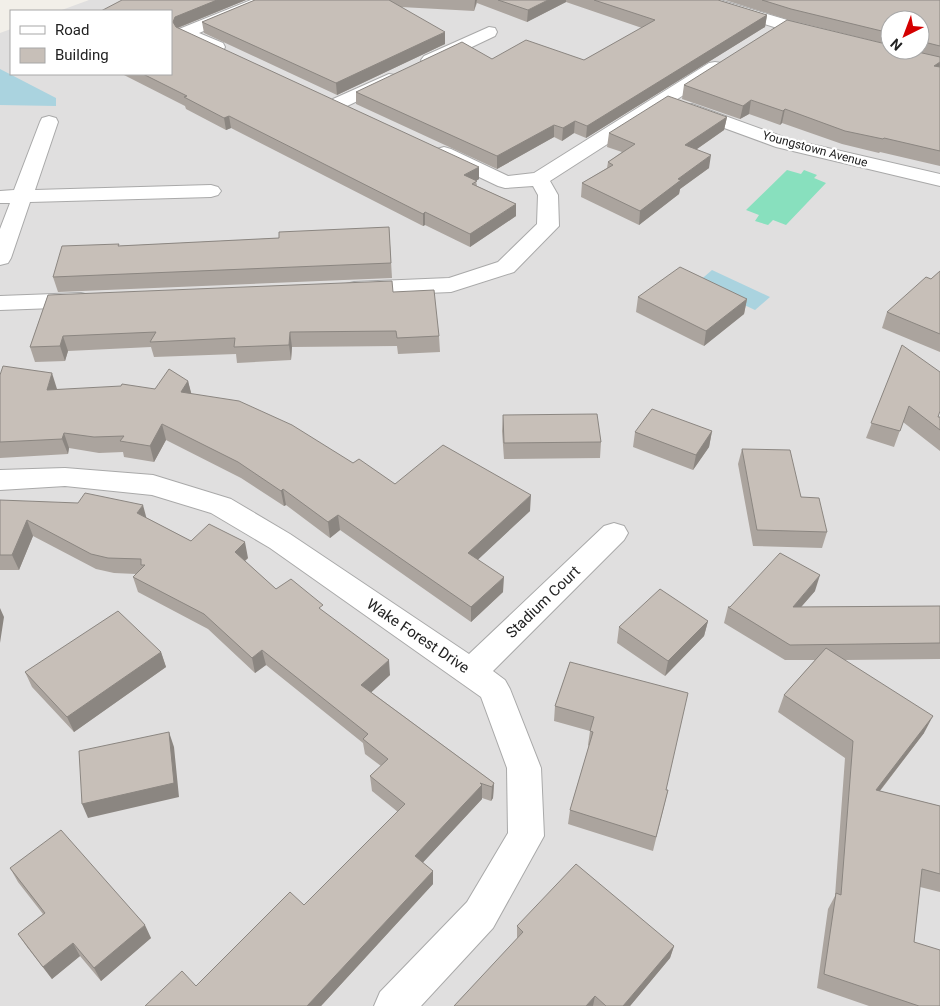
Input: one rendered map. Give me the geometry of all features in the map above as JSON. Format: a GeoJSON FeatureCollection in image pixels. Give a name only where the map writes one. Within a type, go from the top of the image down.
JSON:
{"type":"FeatureCollection","features":[{"type":"Feature","properties":{"kind":"street"},"geometry":{"type":"LineString","coordinates":[[230,53],[185,32],[265,0]]}},
{"type":"Feature","properties":{"kind":"street"},"geometry":{"type":"LineString","coordinates":[[703,0],[782,25],[828,37]]}},
{"type":"Feature","properties":{"kind":"street"},"geometry":{"type":"LineString","coordinates":[[765,36],[782,25]]}},
{"type":"Feature","properties":{"kind":"street"},"geometry":{"type":"LineString","coordinates":[[418,66],[489,32]]}},
{"type":"Feature","properties":{"kind":"street"},"geometry":{"type":"LineString","coordinates":[[426,144],[505,182],[539,179],[732,57]]}},
{"type":"Feature","properties":{"kind":"street"},"geometry":{"type":"LineString","coordinates":[[338,104],[400,74]]}},
{"type":"Feature","properties":{"kind":"street"},"geometry":{"type":"LineString","coordinates":[[320,95],[356,112]]}},
{"type":"Feature","properties":{"kind":"street","name":"Youngstown Avenue"},"geometry":{"type":"LineString","coordinates":[[664,100],[783,143],[940,180]]}},
{"type":"Feature","properties":{"kind":"street"},"geometry":{"type":"LineString","coordinates":[[0,258],[49,122]]}},
{"type":"Feature","properties":{"kind":"street"},"geometry":{"type":"LineString","coordinates":[[333,290],[451,285],[506,267],[548,226],[548,195],[539,179]]}},
{"type":"Feature","properties":{"kind":"street"},"geometry":{"type":"LineString","coordinates":[[0,197],[210,191]]}},
{"type":"Feature","properties":{"kind":"street"},"geometry":{"type":"LineString","coordinates":[[0,303],[98,299]]}},
{"type":"Feature","properties":{"kind":"street","name":"Wake Forest Drive"},"geometry":{"type":"LineString","coordinates":[[0,480],[65,476],[153,485],[221,506],[280,541],[471,672],[494,690],[524,768],[526,836],[480,915],[394,1006]]}},
{"type":"Feature","properties":{"kind":"street","name":"Stadium Court"},"geometry":{"type":"LineString","coordinates":[[471,672],[614,533]]}},
{"type":"Feature","properties":{"kind":"shaded area"},"geometry":{"type":"Polygon","coordinates":[[[89,0],[940,0],[940,1006],[0,1006],[0,33],[10,29],[10,75],[172,75],[172,10],[62,10],[89,0]]]}},
{"type":"Feature","properties":{"kind":"green space"},"geometry":{"type":"Polygon","coordinates":[[[787,170],[801,174],[804,170],[817,175],[814,178],[826,183],[786,225],[773,220],[768,225],[755,221],[759,215],[746,210],[787,170]]]}},
{"type":"Feature","properties":{"kind":"water"},"geometry":{"type":"Polygon","coordinates":[[[0,69],[56,98],[56,106],[0,105],[0,69]]]}},
{"type":"Feature","properties":{"kind":"water"},"geometry":{"type":"Polygon","coordinates":[[[712,270],[770,297],[755,310],[697,283],[712,270]]]}},
{"type":"Feature","properties":{"kind":"building"},"geometry":{"type":"Polygon","coordinates":[[[122,0],[217,0],[175,17],[173,22],[176,27],[479,167],[464,175],[477,181],[472,184],[516,204],[470,234],[425,212],[423,214],[229,116],[224,118],[184,97],[187,96],[145,75],[172,75],[172,10],[103,10],[122,0]]]}},
{"type":"Feature","properties":{"kind":"building"},"geometry":{"type":"Polygon","coordinates":[[[255,0],[389,0],[445,32],[336,83],[202,22],[255,0]]]}},
{"type":"Feature","properties":{"kind":"building"},"geometry":{"type":"Polygon","coordinates":[[[498,0],[548,0],[528,10],[498,0]]]}},
{"type":"Feature","properties":{"kind":"building"},"geometry":{"type":"Polygon","coordinates":[[[594,0],[718,0],[767,15],[587,126],[575,121],[563,128],[554,125],[497,156],[356,92],[462,42],[492,59],[526,40],[584,60],[655,20],[594,0]]]}},
{"type":"Feature","properties":{"kind":"building"},"geometry":{"type":"Polygon","coordinates":[[[762,0],[940,0],[940,46],[930,44],[930,10],[880,10],[880,31],[762,0]]]}},
{"type":"Feature","properties":{"kind":"building"},"geometry":{"type":"Polygon","coordinates":[[[787,20],[880,43],[880,60],[930,60],[930,55],[940,57],[940,62],[934,66],[940,67],[940,151],[845,131],[785,109],[783,111],[751,100],[743,106],[684,85],[787,20]]]}},
{"type":"Feature","properties":{"kind":"building"},"geometry":{"type":"Polygon","coordinates":[[[668,96],[727,117],[685,145],[711,155],[678,179],[681,180],[640,211],[582,183],[613,165],[608,162],[635,144],[609,133],[668,96]]]}},
{"type":"Feature","properties":{"kind":"building"},"geometry":{"type":"Polygon","coordinates":[[[389,227],[391,263],[53,277],[62,246],[119,244],[118,246],[279,238],[279,232],[389,227]]]}},
{"type":"Feature","properties":{"kind":"building"},"geometry":{"type":"Polygon","coordinates":[[[680,267],[747,299],[706,331],[638,297],[680,267]]]}},
{"type":"Feature","properties":{"kind":"building"},"geometry":{"type":"Polygon","coordinates":[[[940,271],[940,334],[887,312],[926,277],[931,279],[940,271]]]}},
{"type":"Feature","properties":{"kind":"building"},"geometry":{"type":"Polygon","coordinates":[[[392,281],[393,292],[434,290],[439,336],[397,338],[396,331],[290,332],[289,345],[234,347],[235,338],[150,342],[156,332],[63,336],[60,346],[30,347],[48,295],[392,281]]]}},
{"type":"Feature","properties":{"kind":"building"},"geometry":{"type":"Polygon","coordinates":[[[902,345],[940,372],[940,411],[938,417],[940,417],[940,430],[909,406],[900,431],[871,423],[902,345]]]}},
{"type":"Feature","properties":{"kind":"building"},"geometry":{"type":"Polygon","coordinates":[[[3,366],[52,373],[47,390],[121,386],[122,384],[155,389],[169,369],[188,381],[181,392],[239,401],[292,425],[353,463],[359,459],[395,484],[443,445],[531,495],[468,553],[504,577],[471,607],[338,515],[328,522],[283,489],[281,491],[238,462],[162,424],[150,446],[120,441],[124,436],[94,437],[64,433],[62,439],[0,442],[0,375],[3,366]]]}},
{"type":"Feature","properties":{"kind":"building"},"geometry":{"type":"Polygon","coordinates":[[[652,409],[712,431],[696,455],[635,432],[652,409]]]}},
{"type":"Feature","properties":{"kind":"building"},"geometry":{"type":"Polygon","coordinates":[[[597,414],[601,442],[504,443],[503,415],[597,414]]]}},
{"type":"Feature","properties":{"kind":"building"},"geometry":{"type":"Polygon","coordinates":[[[742,449],[790,450],[801,497],[819,498],[827,532],[757,530],[742,449]]]}},
{"type":"Feature","properties":{"kind":"building"},"geometry":{"type":"Polygon","coordinates":[[[85,493],[143,505],[137,513],[191,541],[209,524],[245,542],[235,552],[276,589],[291,579],[323,605],[319,608],[389,660],[361,685],[494,783],[492,787],[480,783],[482,785],[415,856],[433,871],[307,1006],[145,1006],[182,971],[196,986],[290,892],[304,905],[405,804],[370,776],[388,759],[363,739],[368,734],[262,650],[252,658],[204,614],[133,577],[145,565],[141,565],[141,559],[108,558],[91,554],[27,520],[12,555],[0,555],[0,500],[78,503],[85,493]]]}},
{"type":"Feature","properties":{"kind":"building"},"geometry":{"type":"Polygon","coordinates":[[[780,553],[820,575],[793,607],[940,606],[940,643],[790,645],[728,607],[780,553]]]}},
{"type":"Feature","properties":{"kind":"building"},"geometry":{"type":"Polygon","coordinates":[[[660,589],[708,621],[668,661],[619,627],[660,589]]]}},
{"type":"Feature","properties":{"kind":"building"},"geometry":{"type":"Polygon","coordinates":[[[118,611],[161,652],[67,717],[25,672],[118,611]]]}},
{"type":"Feature","properties":{"kind":"building"},"geometry":{"type":"Polygon","coordinates":[[[826,648],[933,716],[876,790],[940,806],[940,874],[922,869],[914,942],[940,950],[940,1006],[919,1006],[824,974],[836,893],[841,895],[853,741],[784,695],[826,648]]]}},
{"type":"Feature","properties":{"kind":"building"},"geometry":{"type":"Polygon","coordinates":[[[570,662],[688,693],[666,790],[668,790],[656,837],[570,810],[593,732],[590,731],[594,717],[555,706],[570,662]]]}},
{"type":"Feature","properties":{"kind":"building"},"geometry":{"type":"Polygon","coordinates":[[[169,732],[174,783],[82,804],[79,751],[169,732]]]}},
{"type":"Feature","properties":{"kind":"building"},"geometry":{"type":"Polygon","coordinates":[[[61,830],[145,925],[94,968],[73,943],[43,967],[18,934],[45,913],[10,868],[61,830]]]}},
{"type":"Feature","properties":{"kind":"building"},"geometry":{"type":"Polygon","coordinates":[[[576,864],[674,946],[623,1006],[606,1006],[595,996],[586,1006],[454,1006],[523,932],[517,926],[576,864]]]}}]}
